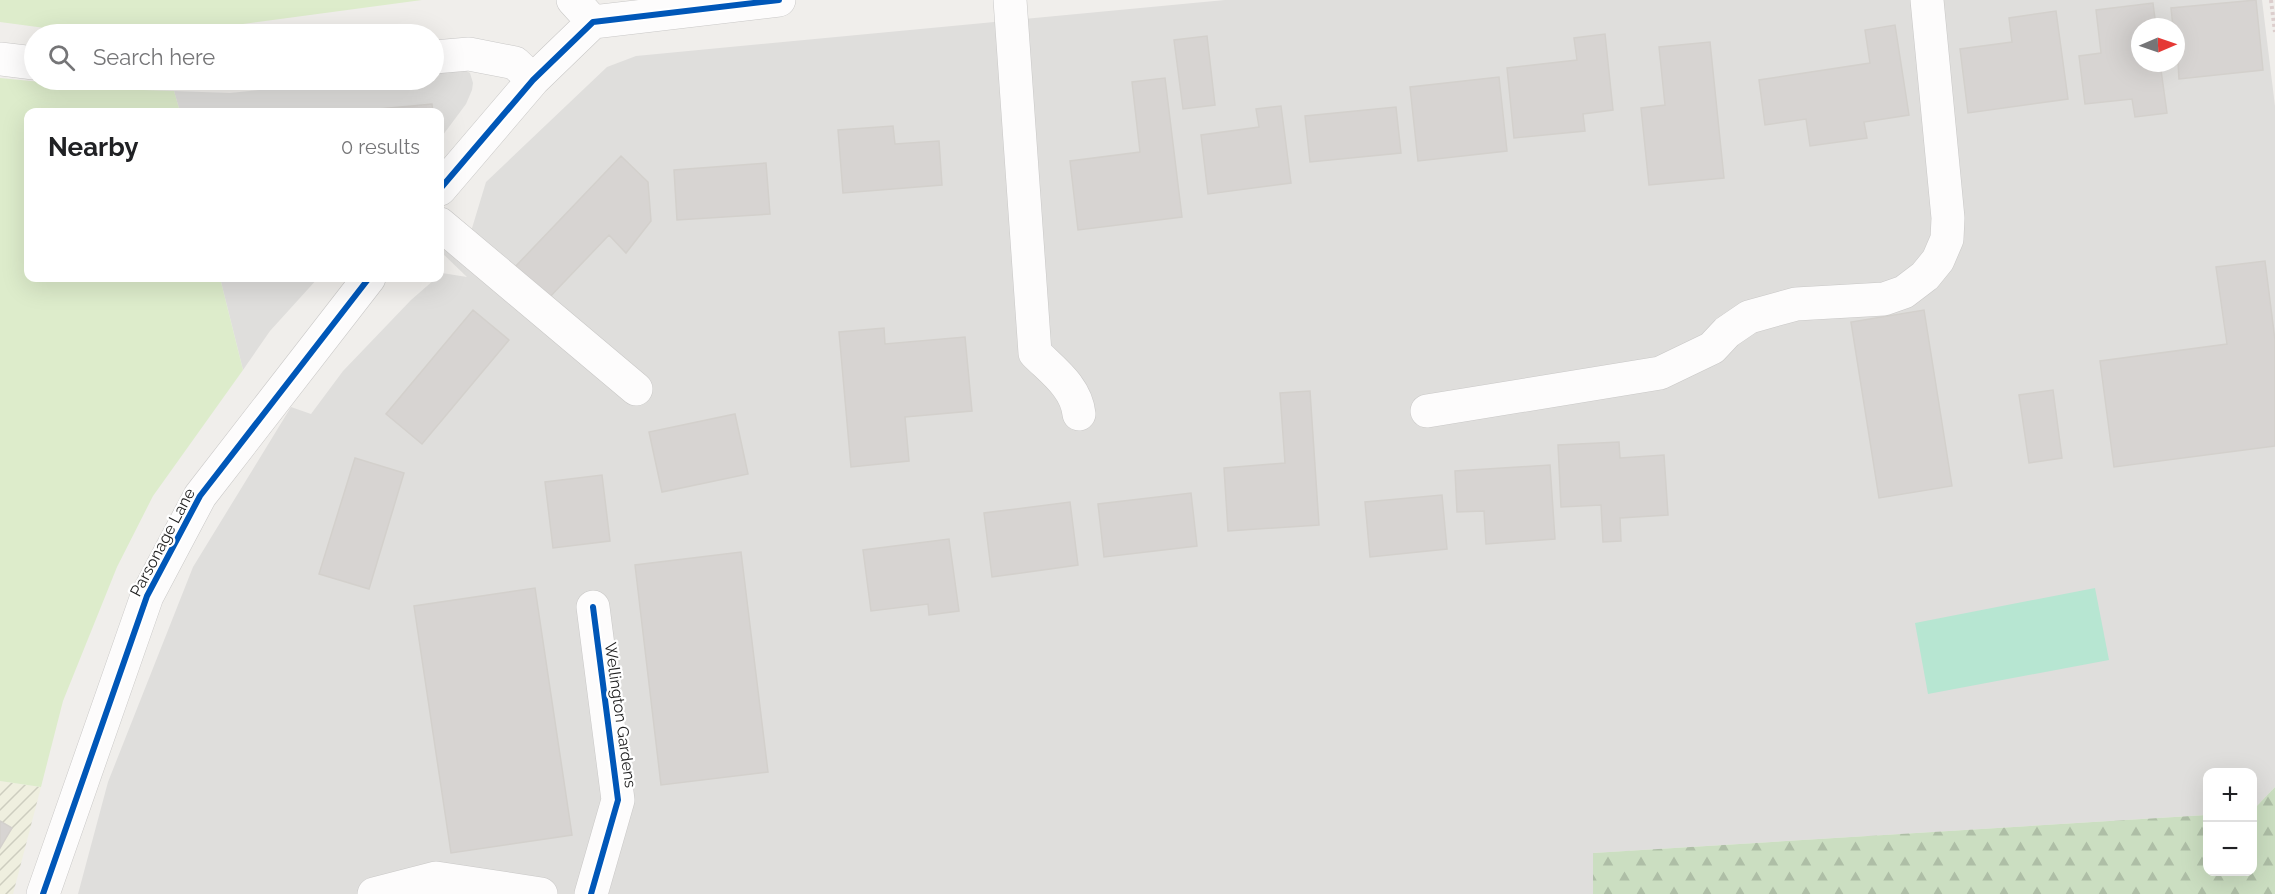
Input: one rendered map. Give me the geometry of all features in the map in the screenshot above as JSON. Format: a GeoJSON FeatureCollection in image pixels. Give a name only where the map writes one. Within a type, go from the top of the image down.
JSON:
{"type":"FeatureCollection","features":[{"type":"Feature","properties":{"kind":"street"},"geometry":{"type":"LineString","coordinates":[[444,184],[533,80],[583,11],[779,0]]}},
{"type":"Feature","properties":{"kind":"street"},"geometry":{"type":"LineString","coordinates":[[1010,0],[1035,353],[1069,387],[1078,403],[1079,414]]}},
{"type":"Feature","properties":{"kind":"street"},"geometry":{"type":"LineString","coordinates":[[1428,411],[1660,373],[1712,348],[1727,332],[1749,317],[1796,304],[1884,299],[1904,292],[1925,276],[1938,260],[1947,239],[1948,219],[1927,0]]}},
{"type":"Feature","properties":{"kind":"street"},"geometry":{"type":"LineString","coordinates":[[444,56],[469,54],[515,63],[533,80]]}},
{"type":"Feature","properties":{"kind":"street"},"geometry":{"type":"LineString","coordinates":[[0,59],[24,62]]}},
{"type":"Feature","properties":{"kind":"street"},"geometry":{"type":"LineString","coordinates":[[444,227],[636,389]]}},
{"type":"Feature","properties":{"kind":"street","name":"Parsonage Lane"},"geometry":{"type":"LineString","coordinates":[[43,894],[147,596],[200,495],[366,282]]}},
{"type":"Feature","properties":{"kind":"street","name":"Wellington Gardens"},"geometry":{"type":"LineString","coordinates":[[591,894],[618,800],[593,607]]}},
{"type":"Feature","properties":{"kind":"street"},"geometry":{"type":"LineString","coordinates":[[374,894],[436,878],[541,894]]}},
{"type":"Feature","properties":{"kind":"path"},"geometry":{"type":"LineString","coordinates":[[2271,0],[2275,32]]}},
{"type":"Feature","properties":{"kind":"shaded area"},"geometry":{"type":"Polygon","coordinates":[[[1225,0],[2262,0],[2275,106],[2275,787],[2257,806],[2257,768],[2203,768],[2203,815],[1593,853],[1593,894],[78,894],[108,782],[193,567],[291,407],[311,414],[343,371],[411,300],[432,282],[444,282],[444,273],[467,277],[444,255],[444,235],[469,238],[486,182],[607,67],[636,56],[1225,0]]]}},
{"type":"Feature","properties":{"kind":"shaded area"},"geometry":{"type":"Polygon","coordinates":[[[463,69],[470,73],[473,83],[466,104],[444,134],[444,108],[179,108],[174,91],[230,93],[260,90],[444,90],[444,71],[463,69]]]}},
{"type":"Feature","properties":{"kind":"shaded area"},"geometry":{"type":"Polygon","coordinates":[[[221,282],[314,282],[270,331],[243,370],[221,282]]]}},
{"type":"Feature","properties":{"kind":"green space"},"geometry":{"type":"Polygon","coordinates":[[[0,0],[422,0],[243,24],[24,25],[0,22],[0,0]]]}},
{"type":"Feature","properties":{"kind":"green space"},"geometry":{"type":"Polygon","coordinates":[[[0,78],[24,80],[24,90],[174,91],[179,108],[24,108],[24,282],[221,282],[243,370],[153,496],[117,567],[63,701],[41,787],[0,781],[0,78]]]}},
{"type":"Feature","properties":{"kind":"green space"},"geometry":{"type":"Polygon","coordinates":[[[2095,588],[2109,660],[1928,694],[1915,623],[2095,588]]]}},
{"type":"Feature","properties":{"kind":"green space"},"geometry":{"type":"Polygon","coordinates":[[[0,781],[41,787],[13,894],[0,894],[0,781]]]}},
{"type":"Feature","properties":{"kind":"green space"},"geometry":{"type":"Polygon","coordinates":[[[2275,787],[2275,894],[1593,894],[1593,853],[2203,815],[2203,876],[2257,876],[2257,806],[2275,787]]]}},
{"type":"Feature","properties":{"kind":"building"},"geometry":{"type":"Polygon","coordinates":[[[2256,0],[2263,70],[2179,79],[2179,72],[2185,72],[2185,18],[2172,18],[2171,8],[2256,0]]]}},
{"type":"Feature","properties":{"kind":"building"},"geometry":{"type":"Polygon","coordinates":[[[2153,3],[2155,18],[2131,18],[2131,72],[2161,72],[2167,113],[2135,117],[2132,99],[2085,104],[2079,56],[2101,53],[2096,10],[2153,3]]]}},
{"type":"Feature","properties":{"kind":"building"},"geometry":{"type":"Polygon","coordinates":[[[2056,11],[2068,99],[1968,113],[1960,49],[2012,42],[2009,18],[2056,11]]]}},
{"type":"Feature","properties":{"kind":"building"},"geometry":{"type":"Polygon","coordinates":[[[1895,25],[1909,115],[1864,122],[1867,138],[1810,146],[1806,119],[1765,125],[1759,80],[1870,63],[1865,30],[1895,25]]]}},
{"type":"Feature","properties":{"kind":"building"},"geometry":{"type":"Polygon","coordinates":[[[1605,34],[1613,110],[1583,114],[1585,131],[1514,138],[1507,68],[1577,60],[1574,38],[1605,34]]]}},
{"type":"Feature","properties":{"kind":"building"},"geometry":{"type":"Polygon","coordinates":[[[1207,36],[1215,105],[1183,109],[1174,40],[1207,36]]]}},
{"type":"Feature","properties":{"kind":"building"},"geometry":{"type":"Polygon","coordinates":[[[1710,42],[1724,178],[1649,185],[1641,108],[1665,105],[1659,47],[1710,42]]]}},
{"type":"Feature","properties":{"kind":"building"},"geometry":{"type":"Polygon","coordinates":[[[1499,77],[1507,151],[1418,161],[1410,87],[1499,77]]]}},
{"type":"Feature","properties":{"kind":"building"},"geometry":{"type":"Polygon","coordinates":[[[1165,78],[1182,217],[1078,230],[1070,161],[1140,152],[1132,82],[1165,78]]]}},
{"type":"Feature","properties":{"kind":"building"},"geometry":{"type":"Polygon","coordinates":[[[432,104],[432,108],[389,108],[432,104]]]}},
{"type":"Feature","properties":{"kind":"building"},"geometry":{"type":"Polygon","coordinates":[[[1281,106],[1291,183],[1208,194],[1201,135],[1259,127],[1256,109],[1281,106]]]}},
{"type":"Feature","properties":{"kind":"building"},"geometry":{"type":"Polygon","coordinates":[[[1396,107],[1401,153],[1310,162],[1305,116],[1396,107]]]}},
{"type":"Feature","properties":{"kind":"building"},"geometry":{"type":"Polygon","coordinates":[[[893,126],[895,144],[939,141],[942,185],[843,193],[838,130],[893,126]]]}},
{"type":"Feature","properties":{"kind":"building"},"geometry":{"type":"Polygon","coordinates":[[[621,156],[648,182],[651,221],[626,253],[609,235],[546,301],[513,269],[621,156]]]}},
{"type":"Feature","properties":{"kind":"building"},"geometry":{"type":"Polygon","coordinates":[[[766,163],[770,214],[677,220],[674,170],[766,163]]]}},
{"type":"Feature","properties":{"kind":"building"},"geometry":{"type":"Polygon","coordinates":[[[2265,261],[2275,340],[2275,446],[2114,467],[2100,361],[2227,344],[2216,267],[2265,261]]]}},
{"type":"Feature","properties":{"kind":"building"},"geometry":{"type":"Polygon","coordinates":[[[473,310],[509,340],[422,444],[386,414],[473,310]]]}},
{"type":"Feature","properties":{"kind":"building"},"geometry":{"type":"Polygon","coordinates":[[[1924,310],[1952,486],[1879,498],[1851,322],[1924,310]]]}},
{"type":"Feature","properties":{"kind":"building"},"geometry":{"type":"Polygon","coordinates":[[[884,328],[885,344],[965,337],[972,411],[905,417],[909,461],[851,467],[839,332],[884,328]]]}},
{"type":"Feature","properties":{"kind":"building"},"geometry":{"type":"Polygon","coordinates":[[[2053,390],[2062,458],[2029,463],[2019,395],[2053,390]]]}},
{"type":"Feature","properties":{"kind":"building"},"geometry":{"type":"Polygon","coordinates":[[[1310,391],[1319,525],[1228,531],[1224,468],[1285,463],[1280,393],[1310,391]]]}},
{"type":"Feature","properties":{"kind":"building"},"geometry":{"type":"Polygon","coordinates":[[[735,414],[748,474],[662,492],[649,432],[735,414]]]}},
{"type":"Feature","properties":{"kind":"building"},"geometry":{"type":"Polygon","coordinates":[[[1619,442],[1620,458],[1664,455],[1668,515],[1620,518],[1621,541],[1603,542],[1601,505],[1561,507],[1558,445],[1619,442]]]}},
{"type":"Feature","properties":{"kind":"building"},"geometry":{"type":"Polygon","coordinates":[[[355,458],[404,473],[369,589],[319,574],[355,458]]]}},
{"type":"Feature","properties":{"kind":"building"},"geometry":{"type":"Polygon","coordinates":[[[1550,465],[1555,539],[1486,544],[1484,511],[1457,512],[1455,471],[1550,465]]]}},
{"type":"Feature","properties":{"kind":"building"},"geometry":{"type":"Polygon","coordinates":[[[602,475],[610,541],[553,548],[545,482],[602,475]]]}},
{"type":"Feature","properties":{"kind":"building"},"geometry":{"type":"Polygon","coordinates":[[[1191,493],[1197,546],[1104,557],[1098,504],[1191,493]]]}},
{"type":"Feature","properties":{"kind":"building"},"geometry":{"type":"Polygon","coordinates":[[[1442,495],[1447,549],[1370,557],[1365,502],[1442,495]]]}},
{"type":"Feature","properties":{"kind":"building"},"geometry":{"type":"Polygon","coordinates":[[[1070,502],[1078,565],[992,577],[984,513],[1070,502]]]}},
{"type":"Feature","properties":{"kind":"building"},"geometry":{"type":"Polygon","coordinates":[[[949,539],[959,611],[929,615],[928,604],[871,611],[863,550],[949,539]]]}},
{"type":"Feature","properties":{"kind":"building"},"geometry":{"type":"Polygon","coordinates":[[[741,552],[768,772],[661,785],[635,565],[741,552]]]}},
{"type":"Feature","properties":{"kind":"building"},"geometry":{"type":"Polygon","coordinates":[[[535,588],[572,835],[451,853],[414,606],[535,588]]]}},
{"type":"Feature","properties":{"kind":"building"},"geometry":{"type":"Polygon","coordinates":[[[0,821],[12,828],[0,848],[0,821]]]}},
{"type":"Feature","properties":{"kind":"cycle path"},"geometry":{"type":"LineString","coordinates":[[444,184],[533,80],[593,22],[779,0]]}},
{"type":"Feature","properties":{"kind":"cycle path"},"geometry":{"type":"LineString","coordinates":[[43,894],[147,596],[200,496],[366,282]]}},
{"type":"Feature","properties":{"kind":"cycle path"},"geometry":{"type":"LineString","coordinates":[[591,894],[618,800],[593,607]]}}]}
